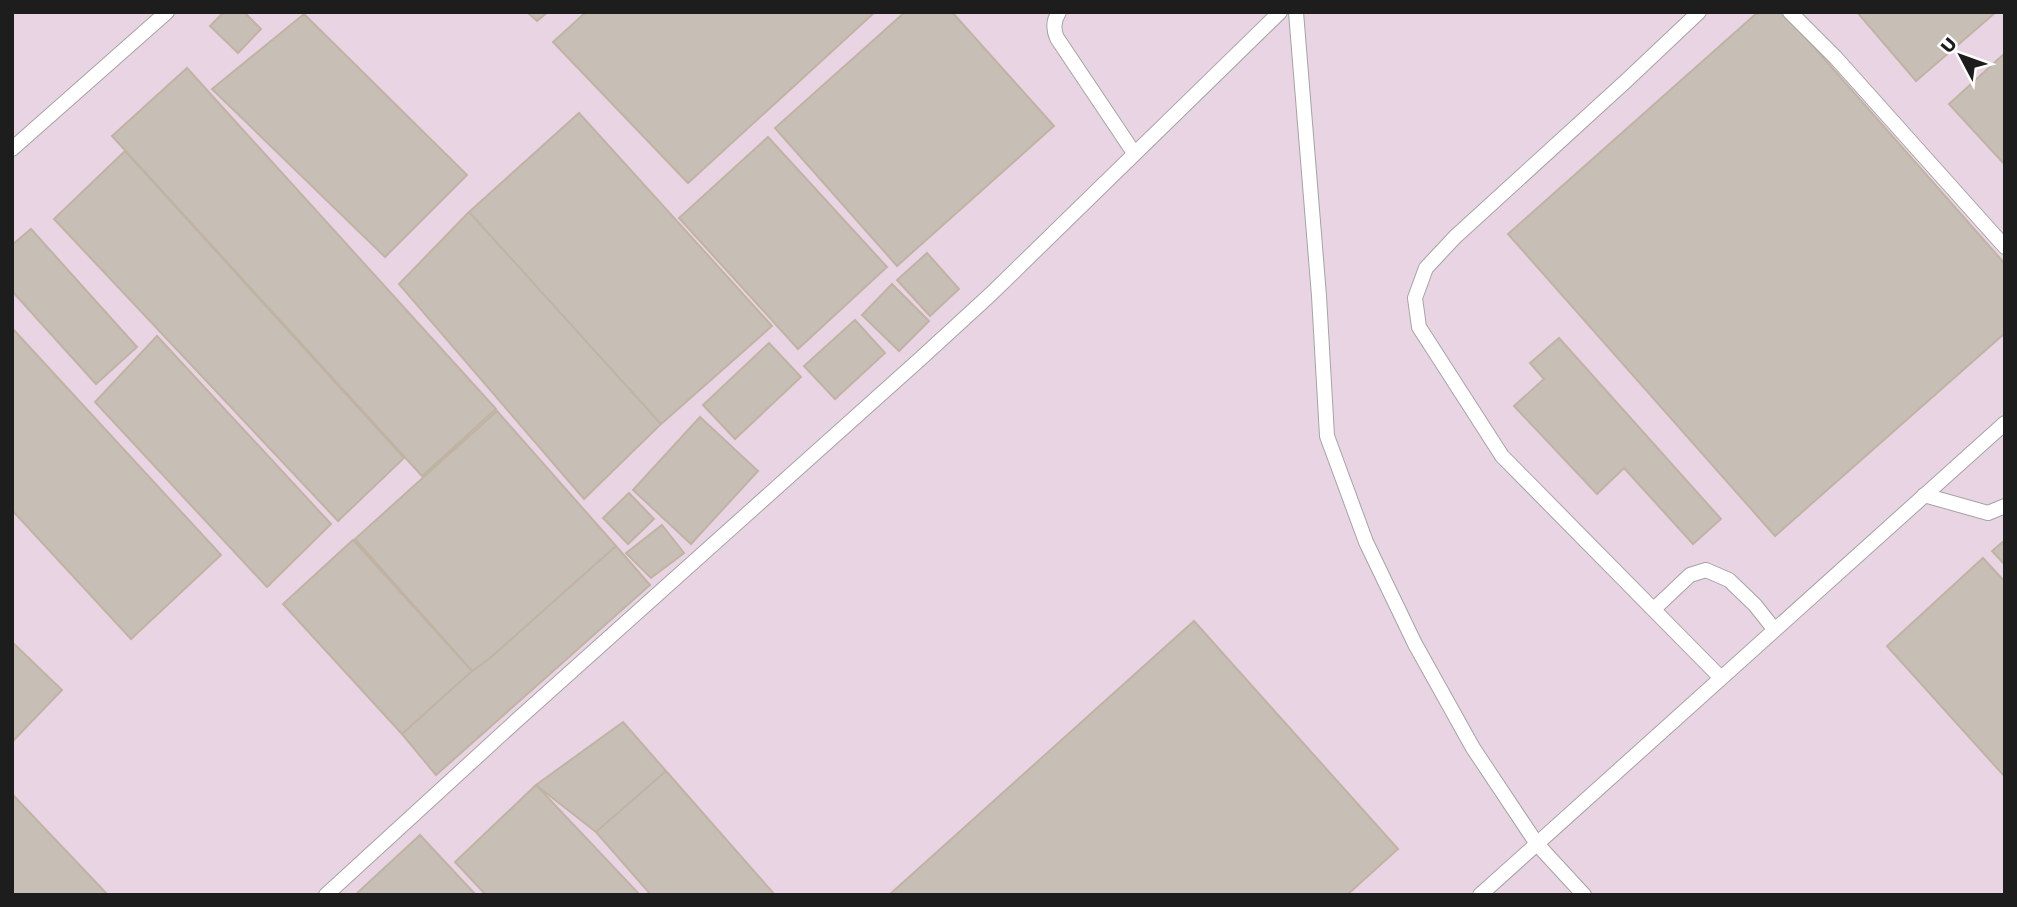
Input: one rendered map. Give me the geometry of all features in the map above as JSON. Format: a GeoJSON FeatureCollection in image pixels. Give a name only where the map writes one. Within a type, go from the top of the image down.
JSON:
{"type":"FeatureCollection","features":[{"type":"Feature","properties":{"kind":"lane"},"geometry":{"type":"LineString","coordinates":[[12,149],[167,12]]}},
{"type":"Feature","properties":{"kind":"lane"},"geometry":{"type":"LineString","coordinates":[[1059,12],[1053,29],[1057,38],[1134,153]]}},
{"type":"Feature","properties":{"kind":"lane"},"geometry":{"type":"LineString","coordinates":[[326,895],[919,360],[1280,12]]}},
{"type":"Feature","properties":{"kind":"lane"},"geometry":{"type":"LineString","coordinates":[[1296,12],[1319,296],[1327,436],[1366,542],[1415,644],[1473,748],[1537,844],[1584,895]]}},
{"type":"Feature","properties":{"kind":"lane"},"geometry":{"type":"LineString","coordinates":[[1699,12],[1455,237],[1426,268],[1415,298],[1419,327],[1502,456],[1721,678]]}},
{"type":"Feature","properties":{"kind":"lane"},"geometry":{"type":"LineString","coordinates":[[1790,12],[1836,58],[2005,247]]}},
{"type":"Feature","properties":{"kind":"lane"},"geometry":{"type":"LineString","coordinates":[[1480,895],[2005,423]]}},
{"type":"Feature","properties":{"kind":"lane"},"geometry":{"type":"LineString","coordinates":[[1924,495],[1988,513],[2005,506]]}},
{"type":"Feature","properties":{"kind":"lane"},"geometry":{"type":"LineString","coordinates":[[1654,609],[1690,575],[1706,570],[1729,580],[1755,605],[1774,629]]}},
{"type":"Feature","properties":{"kind":"shaded area"},"geometry":{"type":"Polygon","coordinates":[[[12,12],[2005,12],[2005,895],[12,895],[12,12]]]}},
{"type":"Feature","properties":{"kind":"building"},"geometry":{"type":"Polygon","coordinates":[[[224,12],[244,12],[261,29],[238,53],[210,26],[224,12]]]}},
{"type":"Feature","properties":{"kind":"building"},"geometry":{"type":"Polygon","coordinates":[[[527,12],[548,12],[537,21],[527,12]]]}},
{"type":"Feature","properties":{"kind":"building"},"geometry":{"type":"Polygon","coordinates":[[[586,12],[875,12],[688,183],[553,42],[586,12]]]}},
{"type":"Feature","properties":{"kind":"building"},"geometry":{"type":"Polygon","coordinates":[[[905,12],[952,12],[1054,126],[897,266],[775,128],[905,12]]]}},
{"type":"Feature","properties":{"kind":"building"},"geometry":{"type":"Polygon","coordinates":[[[1758,12],[1783,12],[2005,264],[2005,333],[1775,536],[1508,234],[1758,12]]]}},
{"type":"Feature","properties":{"kind":"building"},"geometry":{"type":"Polygon","coordinates":[[[1857,12],[1996,12],[1916,81],[1857,12]]]}},
{"type":"Feature","properties":{"kind":"building"},"geometry":{"type":"Polygon","coordinates":[[[304,14],[467,175],[385,257],[212,89],[304,14]]]}},
{"type":"Feature","properties":{"kind":"building"},"geometry":{"type":"Polygon","coordinates":[[[2005,53],[2005,165],[1949,104],[2005,53]]]}},
{"type":"Feature","properties":{"kind":"building"},"geometry":{"type":"Polygon","coordinates":[[[187,68],[496,409],[422,476],[112,136],[187,68]]]}},
{"type":"Feature","properties":{"kind":"building"},"geometry":{"type":"Polygon","coordinates":[[[579,113],[772,326],[661,424],[469,212],[579,113]]]}},
{"type":"Feature","properties":{"kind":"building"},"geometry":{"type":"Polygon","coordinates":[[[768,137],[887,267],[798,349],[679,218],[768,137]]]}},
{"type":"Feature","properties":{"kind":"building"},"geometry":{"type":"Polygon","coordinates":[[[125,151],[404,458],[338,521],[54,219],[125,151]]]}},
{"type":"Feature","properties":{"kind":"building"},"geometry":{"type":"Polygon","coordinates":[[[469,212],[661,424],[584,499],[399,284],[469,212]]]}},
{"type":"Feature","properties":{"kind":"building"},"geometry":{"type":"Polygon","coordinates":[[[31,229],[137,347],[96,384],[12,291],[12,245],[31,229]]]}},
{"type":"Feature","properties":{"kind":"building"},"geometry":{"type":"Polygon","coordinates":[[[927,253],[959,289],[930,316],[897,280],[927,253]]]}},
{"type":"Feature","properties":{"kind":"building"},"geometry":{"type":"Polygon","coordinates":[[[892,284],[929,321],[899,351],[862,315],[892,284]]]}},
{"type":"Feature","properties":{"kind":"building"},"geometry":{"type":"Polygon","coordinates":[[[855,320],[885,353],[835,399],[804,366],[855,320]]]}},
{"type":"Feature","properties":{"kind":"building"},"geometry":{"type":"Polygon","coordinates":[[[12,328],[221,555],[131,639],[12,510],[12,328]]]}},
{"type":"Feature","properties":{"kind":"building"},"geometry":{"type":"Polygon","coordinates":[[[157,336],[331,524],[267,587],[95,402],[157,336]]]}},
{"type":"Feature","properties":{"kind":"building"},"geometry":{"type":"Polygon","coordinates":[[[1559,338],[1721,519],[1693,544],[1624,468],[1597,494],[1514,406],[1544,379],[1530,363],[1559,338]]]}},
{"type":"Feature","properties":{"kind":"building"},"geometry":{"type":"Polygon","coordinates":[[[769,343],[801,377],[735,439],[703,405],[769,343]]]}},
{"type":"Feature","properties":{"kind":"building"},"geometry":{"type":"Polygon","coordinates":[[[497,411],[616,546],[472,671],[355,539],[497,411]]]}},
{"type":"Feature","properties":{"kind":"building"},"geometry":{"type":"Polygon","coordinates":[[[700,417],[758,471],[691,544],[633,490],[700,417]]]}},
{"type":"Feature","properties":{"kind":"building"},"geometry":{"type":"Polygon","coordinates":[[[629,493],[654,519],[628,544],[603,518],[629,493]]]}},
{"type":"Feature","properties":{"kind":"building"},"geometry":{"type":"Polygon","coordinates":[[[662,525],[684,553],[651,578],[626,553],[662,525]]]}},
{"type":"Feature","properties":{"kind":"building"},"geometry":{"type":"Polygon","coordinates":[[[353,540],[472,671],[402,734],[283,604],[353,540]]]}},
{"type":"Feature","properties":{"kind":"building"},"geometry":{"type":"Polygon","coordinates":[[[2005,540],[2005,565],[1992,551],[2005,540]]]}},
{"type":"Feature","properties":{"kind":"building"},"geometry":{"type":"Polygon","coordinates":[[[616,546],[650,585],[436,775],[402,734],[616,546]]]}},
{"type":"Feature","properties":{"kind":"building"},"geometry":{"type":"Polygon","coordinates":[[[1983,558],[2005,582],[2005,777],[1887,646],[1983,558]]]}},
{"type":"Feature","properties":{"kind":"building"},"geometry":{"type":"Polygon","coordinates":[[[1194,621],[1398,849],[1347,895],[889,895],[1194,621]]]}},
{"type":"Feature","properties":{"kind":"building"},"geometry":{"type":"Polygon","coordinates":[[[12,642],[62,690],[12,742],[12,642]]]}},
{"type":"Feature","properties":{"kind":"building"},"geometry":{"type":"Polygon","coordinates":[[[623,722],[666,771],[596,832],[536,785],[623,722]]]}},
{"type":"Feature","properties":{"kind":"building"},"geometry":{"type":"Polygon","coordinates":[[[666,771],[775,895],[651,895],[596,832],[666,771]]]}},
{"type":"Feature","properties":{"kind":"building"},"geometry":{"type":"Polygon","coordinates":[[[536,785],[640,895],[486,895],[455,862],[536,785]]]}},
{"type":"Feature","properties":{"kind":"building"},"geometry":{"type":"Polygon","coordinates":[[[12,794],[108,895],[12,895],[12,794]]]}},
{"type":"Feature","properties":{"kind":"building"},"geometry":{"type":"Polygon","coordinates":[[[420,835],[476,895],[355,895],[420,835]]]}}]}
